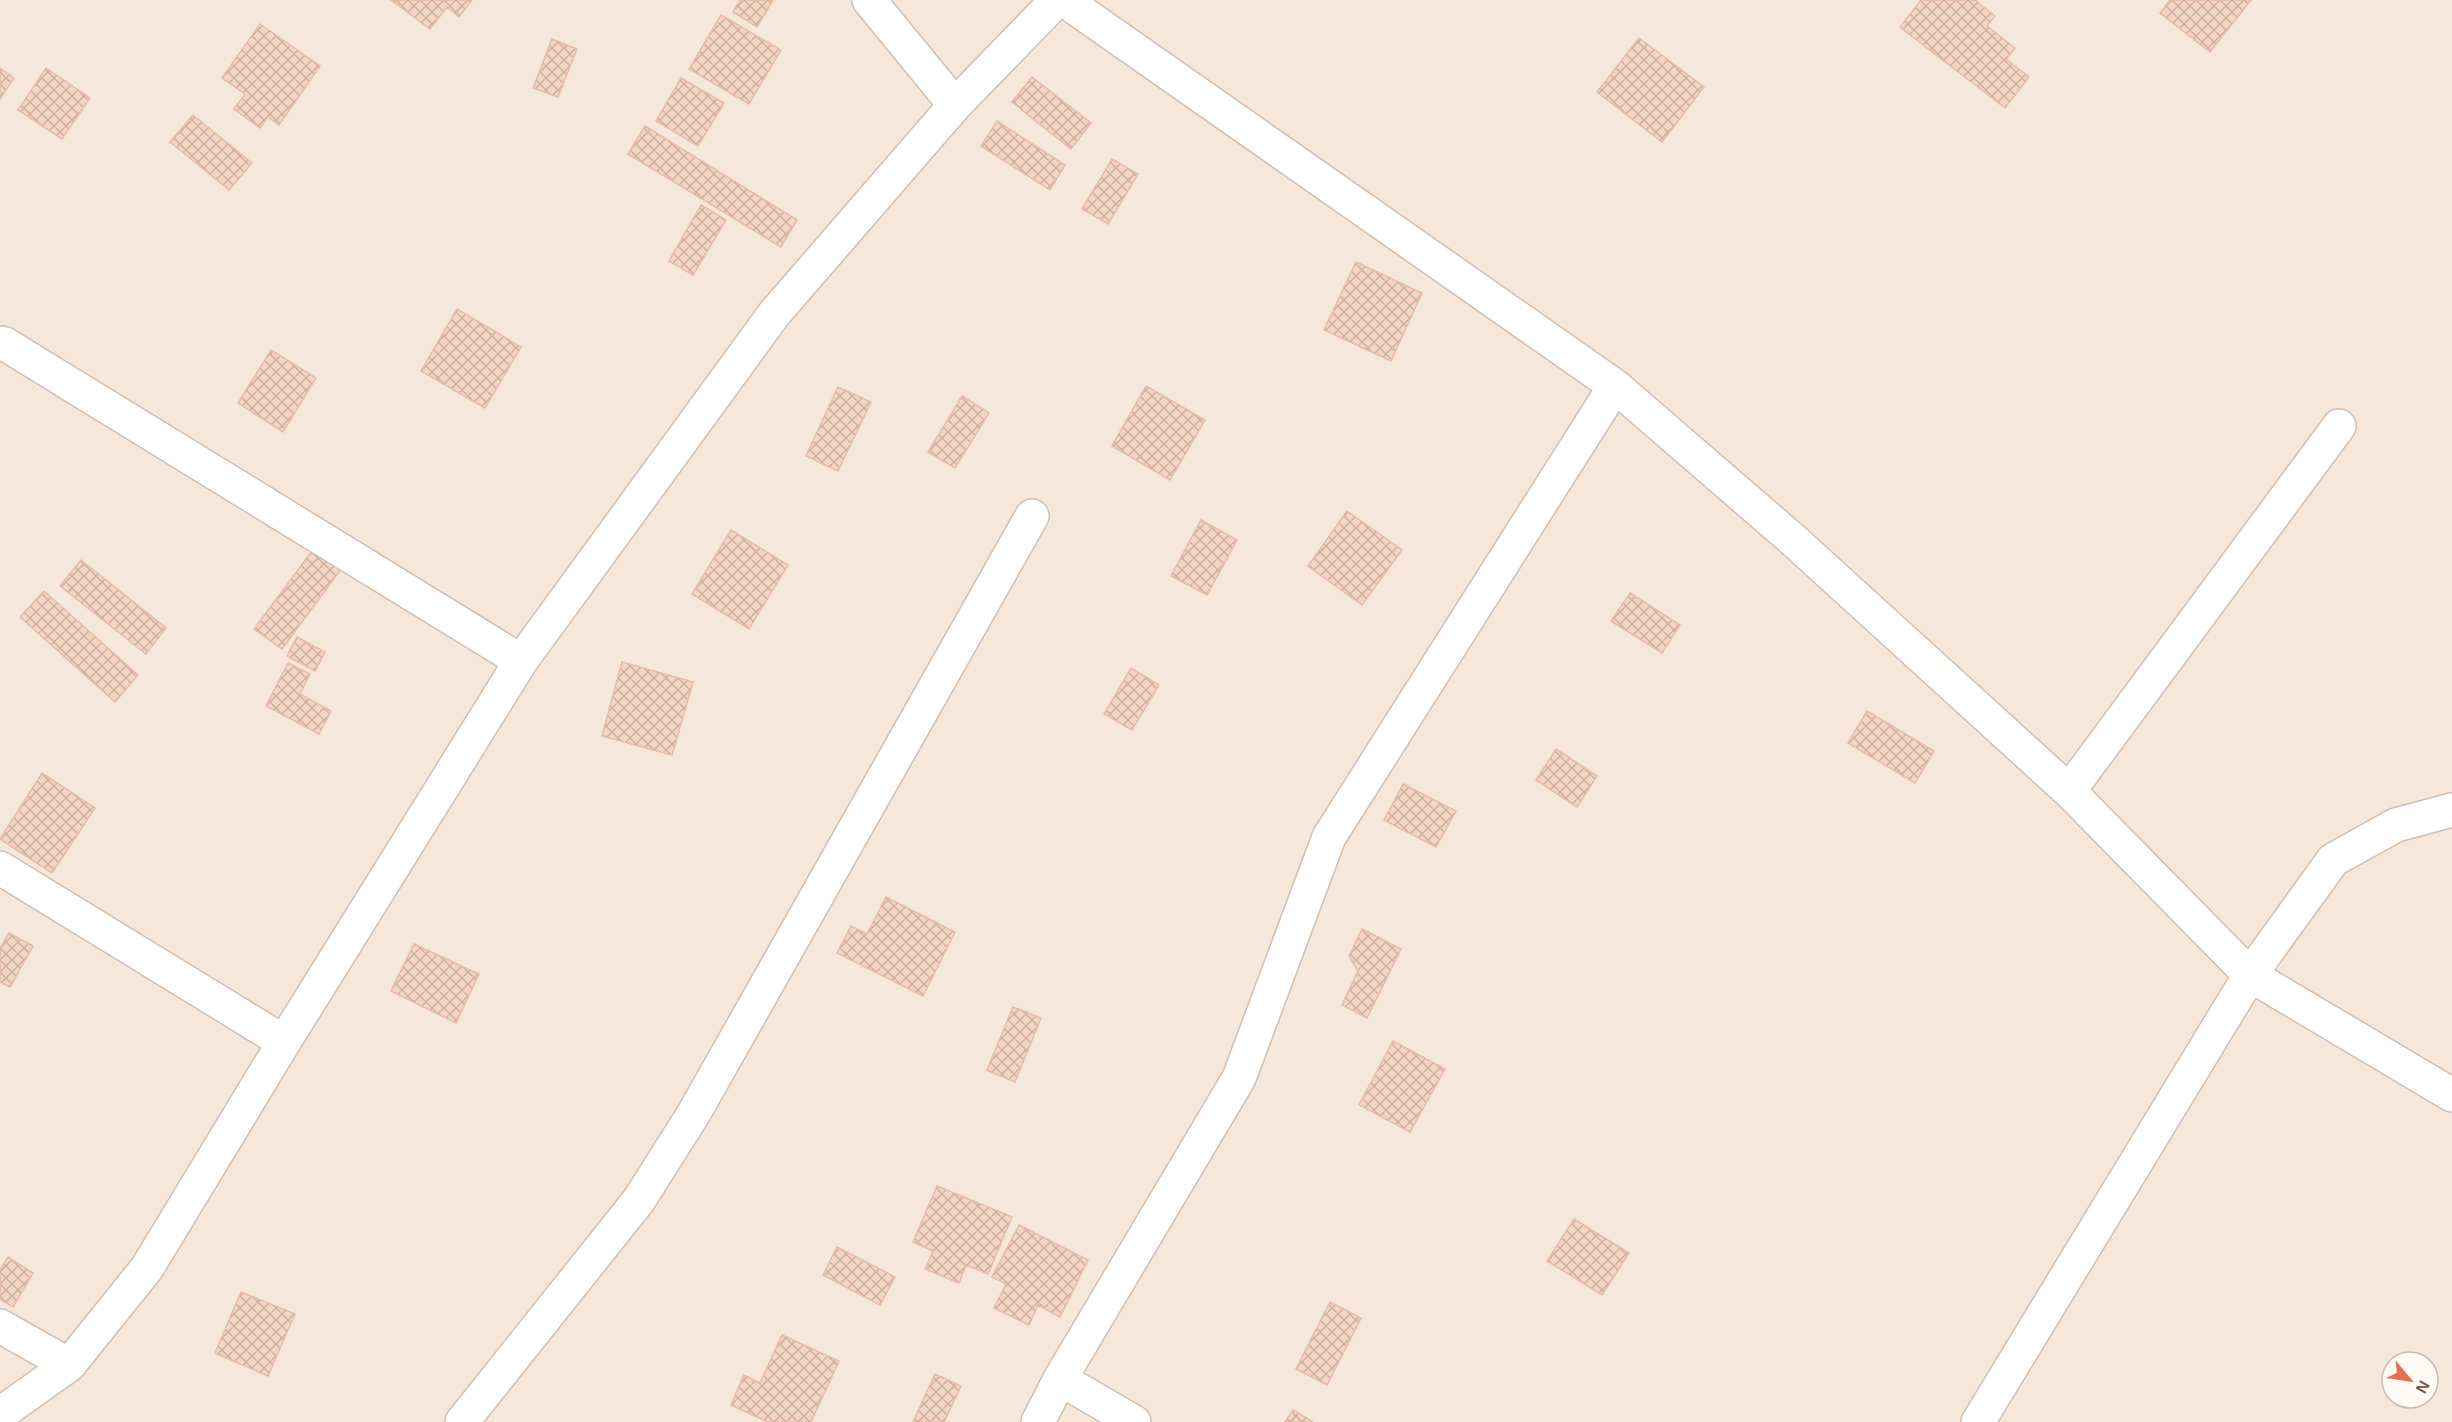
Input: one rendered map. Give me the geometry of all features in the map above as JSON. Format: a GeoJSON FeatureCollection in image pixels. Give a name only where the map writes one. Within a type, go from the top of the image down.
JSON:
{"type":"FeatureCollection","features":[{"type":"Feature","properties":{"kind":"street"},"geometry":{"type":"LineString","coordinates":[[868,0],[955,105]]}},
{"type":"Feature","properties":{"kind":"street"},"geometry":{"type":"LineString","coordinates":[[0,1414],[69,1365],[147,1268],[284,1042],[521,661],[774,314],[955,105],[1057,0]]}},
{"type":"Feature","properties":{"kind":"street"},"geometry":{"type":"LineString","coordinates":[[1064,0],[1615,386],[1791,538],[2069,791],[2250,975],[2452,1095]]}},
{"type":"Feature","properties":{"kind":"street"},"geometry":{"type":"LineString","coordinates":[[0,344],[6,344],[521,661]]}},
{"type":"Feature","properties":{"kind":"street"},"geometry":{"type":"LineString","coordinates":[[1038,1422],[1060,1379],[1239,1078],[1329,837],[1615,386]]}},
{"type":"Feature","properties":{"kind":"street"},"geometry":{"type":"LineString","coordinates":[[2069,791],[2339,426]]}},
{"type":"Feature","properties":{"kind":"street"},"geometry":{"type":"LineString","coordinates":[[462,1422],[639,1200],[694,1113],[1032,516]]}},
{"type":"Feature","properties":{"kind":"street"},"geometry":{"type":"LineString","coordinates":[[1978,1422],[2250,975],[2332,860],[2396,825],[2452,810]]}},
{"type":"Feature","properties":{"kind":"street"},"geometry":{"type":"LineString","coordinates":[[0,868],[284,1042]]}},
{"type":"Feature","properties":{"kind":"street"},"geometry":{"type":"LineString","coordinates":[[0,1326],[69,1365]]}},
{"type":"Feature","properties":{"kind":"street"},"geometry":{"type":"LineString","coordinates":[[1060,1379],[1134,1422]]}},
{"type":"Feature","properties":{"kind":"shaded area"},"geometry":{"type":"Polygon","coordinates":[[[0,0],[2452,0],[2452,1422],[0,1422],[0,0]]]}},
{"type":"Feature","properties":{"kind":"building"},"geometry":{"type":"Polygon","coordinates":[[[391,0],[472,0],[459,17],[447,7],[430,29],[391,0]]]}},
{"type":"Feature","properties":{"kind":"building"},"geometry":{"type":"Polygon","coordinates":[[[740,0],[773,0],[757,27],[733,12],[740,0]]]}},
{"type":"Feature","properties":{"kind":"building"},"geometry":{"type":"Polygon","coordinates":[[[1921,0],[1975,0],[1995,16],[1987,26],[2015,48],[2006,59],[2029,77],[2005,108],[1900,27],[1921,0]]]}},
{"type":"Feature","properties":{"kind":"building"},"geometry":{"type":"Polygon","coordinates":[[[2170,0],[2251,0],[2210,52],[2160,13],[2170,0]]]}},
{"type":"Feature","properties":{"kind":"building"},"geometry":{"type":"Polygon","coordinates":[[[721,15],[781,50],[749,104],[689,69],[721,15]]]}},
{"type":"Feature","properties":{"kind":"building"},"geometry":{"type":"Polygon","coordinates":[[[260,24],[320,66],[279,125],[268,117],[260,128],[234,109],[245,94],[222,78],[260,24]]]}},
{"type":"Feature","properties":{"kind":"building"},"geometry":{"type":"Polygon","coordinates":[[[1639,38],[1704,87],[1662,142],[1597,92],[1639,38]]]}},
{"type":"Feature","properties":{"kind":"building"},"geometry":{"type":"Polygon","coordinates":[[[552,39],[577,49],[558,97],[533,88],[552,39]]]}},
{"type":"Feature","properties":{"kind":"building"},"geometry":{"type":"Polygon","coordinates":[[[0,68],[14,78],[0,99],[0,68]]]}},
{"type":"Feature","properties":{"kind":"building"},"geometry":{"type":"Polygon","coordinates":[[[46,68],[90,98],[62,139],[18,110],[46,68]]]}},
{"type":"Feature","properties":{"kind":"building"},"geometry":{"type":"Polygon","coordinates":[[[1032,77],[1091,123],[1071,149],[1012,102],[1032,77]]]}},
{"type":"Feature","properties":{"kind":"building"},"geometry":{"type":"Polygon","coordinates":[[[681,78],[724,103],[698,146],[656,121],[681,78]]]}},
{"type":"Feature","properties":{"kind":"building"},"geometry":{"type":"Polygon","coordinates":[[[193,115],[252,163],[229,190],[170,142],[193,115]]]}},
{"type":"Feature","properties":{"kind":"building"},"geometry":{"type":"Polygon","coordinates":[[[997,121],[1065,165],[1050,190],[981,146],[997,121]]]}},
{"type":"Feature","properties":{"kind":"building"},"geometry":{"type":"Polygon","coordinates":[[[645,126],[797,220],[781,247],[628,154],[645,126]]]}},
{"type":"Feature","properties":{"kind":"building"},"geometry":{"type":"Polygon","coordinates":[[[1112,159],[1138,174],[1108,224],[1082,209],[1112,159]]]}},
{"type":"Feature","properties":{"kind":"building"},"geometry":{"type":"Polygon","coordinates":[[[701,205],[726,220],[693,275],[669,261],[701,205]]]}},
{"type":"Feature","properties":{"kind":"building"},"geometry":{"type":"Polygon","coordinates":[[[1356,262],[1422,293],[1391,361],[1324,330],[1356,262]]]}},
{"type":"Feature","properties":{"kind":"building"},"geometry":{"type":"Polygon","coordinates":[[[457,309],[521,347],[485,408],[421,371],[457,309]]]}},
{"type":"Feature","properties":{"kind":"building"},"geometry":{"type":"Polygon","coordinates":[[[271,350],[316,378],[283,432],[238,403],[271,350]]]}},
{"type":"Feature","properties":{"kind":"building"},"geometry":{"type":"Polygon","coordinates":[[[1146,386],[1205,420],[1170,480],[1112,446],[1146,386]]]}},
{"type":"Feature","properties":{"kind":"building"},"geometry":{"type":"Polygon","coordinates":[[[838,387],[871,402],[838,471],[806,456],[838,387]]]}},
{"type":"Feature","properties":{"kind":"building"},"geometry":{"type":"Polygon","coordinates":[[[962,396],[989,413],[955,468],[928,452],[962,396]]]}},
{"type":"Feature","properties":{"kind":"building"},"geometry":{"type":"Polygon","coordinates":[[[1347,511],[1402,550],[1362,605],[1308,566],[1347,511]]]}},
{"type":"Feature","properties":{"kind":"building"},"geometry":{"type":"Polygon","coordinates":[[[1201,520],[1237,540],[1207,595],[1171,576],[1201,520]]]}},
{"type":"Feature","properties":{"kind":"building"},"geometry":{"type":"Polygon","coordinates":[[[731,530],[788,565],[749,629],[692,594],[731,530]]]}},
{"type":"Feature","properties":{"kind":"building"},"geometry":{"type":"Polygon","coordinates":[[[315,547],[342,568],[282,649],[254,629],[315,547]]]}},
{"type":"Feature","properties":{"kind":"building"},"geometry":{"type":"Polygon","coordinates":[[[81,560],[166,628],[146,654],[60,586],[81,560]]]}},
{"type":"Feature","properties":{"kind":"building"},"geometry":{"type":"Polygon","coordinates":[[[44,591],[138,675],[115,702],[20,617],[44,591]]]}},
{"type":"Feature","properties":{"kind":"building"},"geometry":{"type":"Polygon","coordinates":[[[1630,593],[1680,625],[1662,653],[1611,621],[1630,593]]]}},
{"type":"Feature","properties":{"kind":"building"},"geometry":{"type":"Polygon","coordinates":[[[297,637],[325,652],[315,671],[287,656],[297,637]]]}},
{"type":"Feature","properties":{"kind":"building"},"geometry":{"type":"Polygon","coordinates":[[[622,662],[693,682],[672,755],[602,736],[622,662]]]}},
{"type":"Feature","properties":{"kind":"building"},"geometry":{"type":"Polygon","coordinates":[[[288,663],[310,674],[300,694],[331,711],[319,734],[266,706],[288,663]]]}},
{"type":"Feature","properties":{"kind":"building"},"geometry":{"type":"Polygon","coordinates":[[[1131,668],[1159,685],[1132,730],[1104,714],[1131,668]]]}},
{"type":"Feature","properties":{"kind":"building"},"geometry":{"type":"Polygon","coordinates":[[[1867,711],[1934,751],[1915,783],[1848,743],[1867,711]]]}},
{"type":"Feature","properties":{"kind":"building"},"geometry":{"type":"Polygon","coordinates":[[[1556,749],[1597,776],[1577,807],[1536,780],[1556,749]]]}},
{"type":"Feature","properties":{"kind":"building"},"geometry":{"type":"Polygon","coordinates":[[[42,773],[95,808],[52,873],[0,839],[42,773]]]}},
{"type":"Feature","properties":{"kind":"building"},"geometry":{"type":"Polygon","coordinates":[[[1403,784],[1456,811],[1436,847],[1384,820],[1403,784]]]}},
{"type":"Feature","properties":{"kind":"building"},"geometry":{"type":"Polygon","coordinates":[[[886,897],[955,932],[923,996],[837,953],[851,926],[867,934],[886,897]]]}},
{"type":"Feature","properties":{"kind":"building"},"geometry":{"type":"Polygon","coordinates":[[[1362,929],[1401,949],[1367,1018],[1342,1005],[1358,971],[1349,956],[1362,929]]]}},
{"type":"Feature","properties":{"kind":"building"},"geometry":{"type":"Polygon","coordinates":[[[9,933],[33,946],[10,987],[0,982],[0,948],[9,933]]]}},
{"type":"Feature","properties":{"kind":"building"},"geometry":{"type":"Polygon","coordinates":[[[414,944],[479,974],[456,1023],[391,991],[414,944]]]}},
{"type":"Feature","properties":{"kind":"building"},"geometry":{"type":"Polygon","coordinates":[[[1013,1007],[1041,1018],[1015,1082],[987,1070],[1013,1007]]]}},
{"type":"Feature","properties":{"kind":"building"},"geometry":{"type":"Polygon","coordinates":[[[1393,1041],[1445,1069],[1410,1132],[1359,1105],[1393,1041]]]}},
{"type":"Feature","properties":{"kind":"building"},"geometry":{"type":"Polygon","coordinates":[[[937,1186],[1012,1217],[988,1274],[966,1265],[959,1283],[925,1269],[933,1251],[913,1242],[937,1186]]]}},
{"type":"Feature","properties":{"kind":"building"},"geometry":{"type":"Polygon","coordinates":[[[1574,1219],[1629,1253],[1602,1295],[1547,1261],[1574,1219]]]}},
{"type":"Feature","properties":{"kind":"building"},"geometry":{"type":"Polygon","coordinates":[[[1019,1225],[1088,1260],[1060,1317],[1038,1305],[1029,1325],[994,1308],[1006,1284],[992,1277],[1019,1225]]]}},
{"type":"Feature","properties":{"kind":"building"},"geometry":{"type":"Polygon","coordinates":[[[837,1247],[895,1277],[880,1305],[823,1275],[837,1247]]]}},
{"type":"Feature","properties":{"kind":"building"},"geometry":{"type":"Polygon","coordinates":[[[8,1257],[33,1273],[13,1307],[0,1299],[0,1270],[8,1257]]]}},
{"type":"Feature","properties":{"kind":"building"},"geometry":{"type":"Polygon","coordinates":[[[241,1292],[295,1314],[268,1376],[215,1353],[241,1292]]]}},
{"type":"Feature","properties":{"kind":"building"},"geometry":{"type":"Polygon","coordinates":[[[1330,1302],[1361,1318],[1327,1385],[1296,1369],[1330,1302]]]}},
{"type":"Feature","properties":{"kind":"building"},"geometry":{"type":"Polygon","coordinates":[[[782,1335],[839,1361],[811,1422],[768,1422],[731,1405],[744,1375],[760,1383],[782,1335]]]}},
{"type":"Feature","properties":{"kind":"building"},"geometry":{"type":"Polygon","coordinates":[[[935,1374],[961,1386],[944,1422],[913,1422],[935,1374]]]}},
{"type":"Feature","properties":{"kind":"building"},"geometry":{"type":"Polygon","coordinates":[[[1293,1410],[1313,1422],[1285,1422],[1293,1410]]]}}]}
